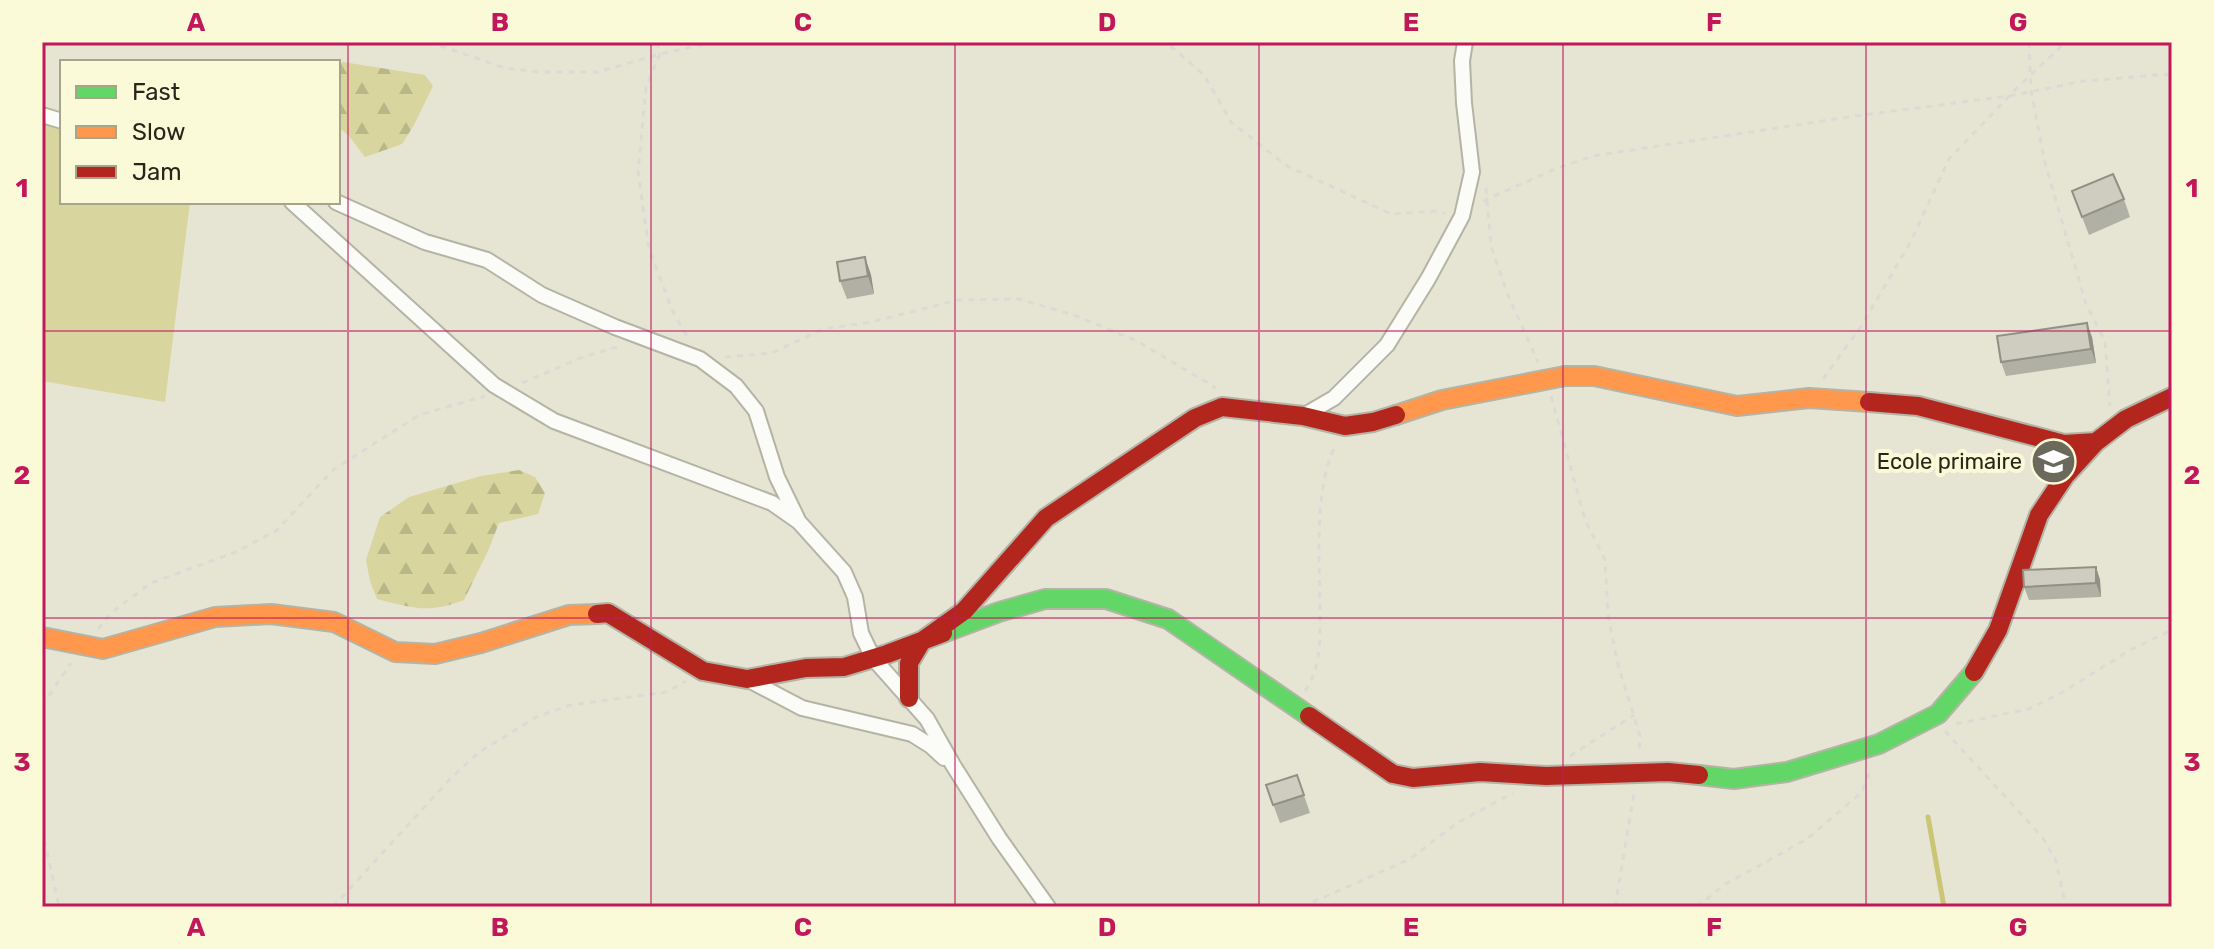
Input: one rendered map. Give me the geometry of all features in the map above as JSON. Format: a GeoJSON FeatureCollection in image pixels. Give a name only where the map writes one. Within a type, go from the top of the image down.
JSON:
{"type":"FeatureCollection","features":[{"type":"Feature","properties":{"kind":"street"},"geometry":{"type":"LineString","coordinates":[[1303,416],[1334,398],[1387,345],[1462,216],[1472,172],[1464,103],[1462,61],[1465,42]]}},
{"type":"Feature","properties":{"kind":"street"},"geometry":{"type":"LineString","coordinates":[[294,204],[494,385],[554,421],[772,503],[799,522],[844,572],[855,597],[861,633],[873,658],[927,719],[999,838],[1048,907]]}},
{"type":"Feature","properties":{"kind":"street"},"geometry":{"type":"LineString","coordinates":[[340,204],[425,242],[487,260],[542,295],[700,359],[736,386],[756,411],[777,477],[799,522]]}},
{"type":"Feature","properties":{"kind":"street"},"geometry":{"type":"LineString","coordinates":[[909,698],[909,663],[922,641],[964,611],[1046,518],[1195,418],[1222,407],[1303,416],[1345,426],[1373,422],[1442,400],[1565,376],[1594,376],[1737,406],[1809,398],[1918,406],[2064,444],[2104,436]]}},
{"type":"Feature","properties":{"kind":"street"},"geometry":{"type":"LineString","coordinates":[[747,679],[806,668],[844,667],[999,612],[1045,599],[1106,599],[1168,619],[1393,774],[1413,778],[1480,772],[1546,776],[1668,772],[1734,779],[1787,772],[1879,744],[1938,714],[1971,676],[1998,630],[2039,515],[2065,476],[2104,436],[2126,419],[2172,397]]}},
{"type":"Feature","properties":{"kind":"street"},"geometry":{"type":"LineString","coordinates":[[42,637],[103,649],[215,617],[271,614],[334,622],[395,652],[435,654],[569,615],[608,613],[703,671],[747,679],[802,708],[912,734],[953,765]]}},
{"type":"Feature","properties":{"kind":"path"},"geometry":{"type":"LineString","coordinates":[[429,42],[505,68],[539,72],[598,72],[715,42]]}},
{"type":"Feature","properties":{"kind":"path"},"geometry":{"type":"LineString","coordinates":[[657,42],[660,54],[646,87],[638,172],[649,249],[673,312],[700,359],[772,353],[823,329],[871,322],[958,300],[1019,299],[1074,315],[1137,341],[1202,379],[1245,409]]}},
{"type":"Feature","properties":{"kind":"path"},"geometry":{"type":"LineString","coordinates":[[1159,42],[1173,48],[1204,75],[1231,122],[1287,166],[1391,214],[1437,211],[1462,216],[1487,197],[1593,156],[2009,96],[2084,81],[2172,74]]}},
{"type":"Feature","properties":{"kind":"path"},"geometry":{"type":"LineString","coordinates":[[1170,42],[1173,48]]}},
{"type":"Feature","properties":{"kind":"path"},"geometry":{"type":"LineString","coordinates":[[2029,42],[2031,91],[2045,163],[2086,304],[2105,341],[2104,436]]}},
{"type":"Feature","properties":{"kind":"path"},"geometry":{"type":"LineString","coordinates":[[1809,398],[1862,325],[1902,257],[1949,159],[2066,42]]}},
{"type":"Feature","properties":{"kind":"path"},"geometry":{"type":"LineString","coordinates":[[1485,185],[1491,246],[1507,293],[1546,380],[1585,520],[1605,560],[1608,614],[1614,646],[1640,736],[1638,772],[1615,907]]}},
{"type":"Feature","properties":{"kind":"path"},"geometry":{"type":"LineString","coordinates":[[42,706],[83,646],[111,613],[151,583],[236,552],[277,530],[333,470],[419,415],[504,391],[583,357],[646,338]]}},
{"type":"Feature","properties":{"kind":"path"},"geometry":{"type":"LineString","coordinates":[[1294,707],[1311,683],[1320,646],[1321,503],[1327,463],[1345,426]]}},
{"type":"Feature","properties":{"kind":"path"},"geometry":{"type":"LineString","coordinates":[[1949,724],[2029,709],[2063,692],[2130,650],[2172,630]]}},
{"type":"Feature","properties":{"kind":"path"},"geometry":{"type":"LineString","coordinates":[[333,907],[451,778],[478,753],[538,716],[571,705],[667,692],[703,671]]}},
{"type":"Feature","properties":{"kind":"path"},"geometry":{"type":"LineString","coordinates":[[1302,907],[1410,859],[1457,823],[1546,776],[1584,746],[1634,715]]}},
{"type":"Feature","properties":{"kind":"path"},"geometry":{"type":"LineString","coordinates":[[1940,725],[2043,838],[2056,861],[2066,907]]}},
{"type":"Feature","properties":{"kind":"path"},"geometry":{"type":"LineString","coordinates":[[1697,907],[1724,885],[1807,839],[1862,792],[1879,744]]}},
{"type":"Feature","properties":{"kind":"path"},"geometry":{"type":"LineString","coordinates":[[42,831],[59,907]]}},
{"type":"Feature","properties":{"kind":"green space"},"geometry":{"type":"Polygon","coordinates":[[[340,64],[425,75],[433,86],[402,144],[365,157],[340,129],[340,64]]]}},
{"type":"Feature","properties":{"kind":"green space"},"geometry":{"type":"Polygon","coordinates":[[[42,115],[60,120],[60,204],[190,204],[165,402],[42,381],[42,115]]]}},
{"type":"Feature","properties":{"kind":"green space"},"geometry":{"type":"Polygon","coordinates":[[[519,470],[535,477],[545,493],[538,514],[499,523],[464,600],[440,607],[420,608],[377,599],[366,560],[380,517],[409,497],[481,476],[519,470]]]}},
{"type":"Feature","properties":{"kind":"building"},"geometry":{"type":"Polygon","coordinates":[[[2113,174],[2124,199],[2082,217],[2072,191],[2113,174]]]}},
{"type":"Feature","properties":{"kind":"building"},"geometry":{"type":"Polygon","coordinates":[[[865,257],[868,276],[840,281],[837,262],[865,257]]]}},
{"type":"Feature","properties":{"kind":"building"},"geometry":{"type":"Polygon","coordinates":[[[2087,323],[2091,349],[2001,362],[1997,336],[2087,323]]]}},
{"type":"Feature","properties":{"kind":"building"},"geometry":{"type":"Polygon","coordinates":[[[2096,567],[2096,583],[2024,587],[2023,570],[2096,567]]]}},
{"type":"Feature","properties":{"kind":"building"},"geometry":{"type":"Polygon","coordinates":[[[1297,775],[1304,795],[1273,805],[1266,785],[1297,775]]]}},
{"type":"Feature","properties":{"kind":"waterway"},"geometry":{"type":"LineString","coordinates":[[1928,817],[1944,907]]}},
{"type":"Feature","properties":{"kind":"traffic: fast"},"geometry":{"type":"LineString","coordinates":[[943,633],[1045,599],[1106,599],[1168,619],[1309,716]]}},
{"type":"Feature","properties":{"kind":"traffic: fast"},"geometry":{"type":"LineString","coordinates":[[1699,775],[1734,779],[1787,772],[1879,744],[1938,714],[1974,672]]}},
{"type":"Feature","properties":{"kind":"traffic: slow"},"geometry":{"type":"LineString","coordinates":[[1396,415],[1442,400],[1565,376],[1594,376],[1737,406],[1809,398],[1869,402]]}},
{"type":"Feature","properties":{"kind":"traffic: slow"},"geometry":{"type":"LineString","coordinates":[[42,637],[103,649],[215,617],[271,614],[334,622],[395,652],[435,654],[569,615],[597,614]]}},
{"type":"Feature","properties":{"kind":"traffic: jam"},"geometry":{"type":"LineString","coordinates":[[1869,402],[1918,406],[2064,444],[2096,442],[2126,419],[2172,397]]}},
{"type":"Feature","properties":{"kind":"traffic: jam"},"geometry":{"type":"LineString","coordinates":[[909,698],[909,663],[922,641],[964,611],[1046,518],[1195,418],[1222,407],[1303,416],[1345,426],[1396,415]]}},
{"type":"Feature","properties":{"kind":"traffic: jam"},"geometry":{"type":"LineString","coordinates":[[1974,672],[1998,630],[2039,515],[2065,476],[2096,442]]}},
{"type":"Feature","properties":{"kind":"traffic: jam"},"geometry":{"type":"LineString","coordinates":[[597,614],[608,613],[703,671],[747,679],[806,668],[844,667],[943,633]]}},
{"type":"Feature","properties":{"kind":"traffic: jam"},"geometry":{"type":"LineString","coordinates":[[1309,716],[1393,774],[1413,778],[1480,772],[1546,776],[1668,772],[1699,775]]}},
{"type":"Feature","properties":{"kind":"place","name":"Ecole primaire"},"geometry":{"type":"Point","coordinates":[2053,461]}}]}
